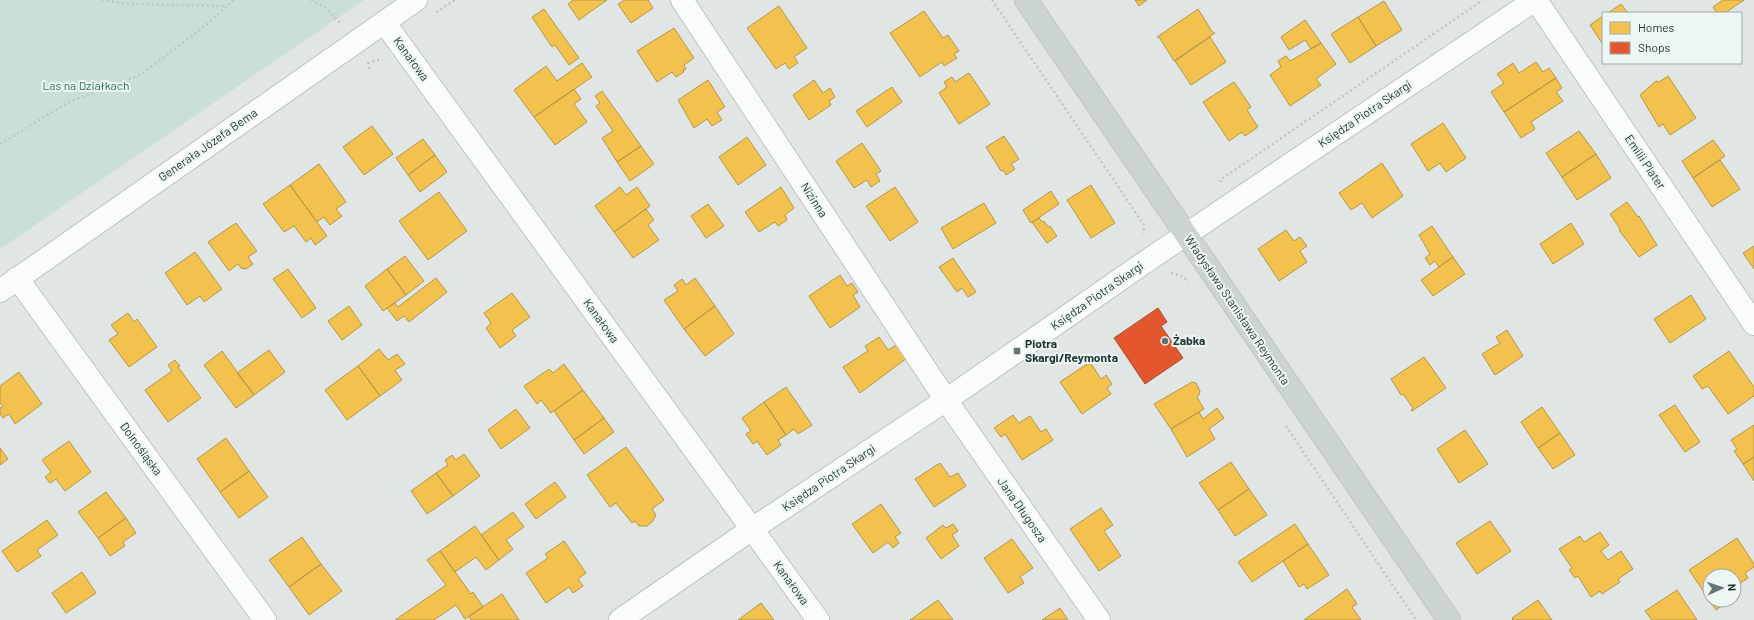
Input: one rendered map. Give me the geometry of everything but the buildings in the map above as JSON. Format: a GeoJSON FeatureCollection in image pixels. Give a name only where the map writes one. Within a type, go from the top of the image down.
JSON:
{"type":"FeatureCollection","features":[{"type":"Feature","properties":{"kind":"main road","name":"Władysława Stanisława Reymonta"},"geometry":{"type":"LineString","coordinates":[[1026,0],[1449,620]]}},
{"type":"Feature","properties":{"kind":"street","name":"Generała Józefa Bema"},"geometry":{"type":"LineString","coordinates":[[0,291],[416,0]]}},
{"type":"Feature","properties":{"kind":"street","name":"Nizinna"},"geometry":{"type":"LineString","coordinates":[[682,0],[946,400]]}},
{"type":"Feature","properties":{"kind":"street","name":"Księdza Piotra Skargi"},"geometry":{"type":"LineString","coordinates":[[620,620],[752,529],[946,400],[1186,234],[1535,0]]}},
{"type":"Feature","properties":{"kind":"street","name":"Emilii Plater"},"geometry":{"type":"LineString","coordinates":[[1535,0],[1754,324]]}},
{"type":"Feature","properties":{"kind":"street","name":"Kanałowa"},"geometry":{"type":"LineString","coordinates":[[384,22],[818,620]]}},
{"type":"Feature","properties":{"kind":"street","name":"Dolnośląska"},"geometry":{"type":"LineString","coordinates":[[17,278],[266,620]]}},
{"type":"Feature","properties":{"kind":"street","name":"Jana Długosza"},"geometry":{"type":"LineString","coordinates":[[946,400],[1098,620]]}},
{"type":"Feature","properties":{"kind":"path"},"geometry":{"type":"LineString","coordinates":[[102,0],[129,4],[226,6]]}},
{"type":"Feature","properties":{"kind":"path"},"geometry":{"type":"LineString","coordinates":[[0,144],[69,102],[142,74],[206,25],[234,0]]}},
{"type":"Feature","properties":{"kind":"path"},"geometry":{"type":"LineString","coordinates":[[992,0],[1144,225],[1143,240]]}},
{"type":"Feature","properties":{"kind":"path"},"geometry":{"type":"LineString","coordinates":[[1220,180],[1483,0]]}},
{"type":"Feature","properties":{"kind":"path"},"geometry":{"type":"LineString","coordinates":[[1170,273],[1184,277],[1192,288]]}},
{"type":"Feature","properties":{"kind":"path"},"geometry":{"type":"LineString","coordinates":[[1283,423],[1416,620]]}},
{"type":"Feature","properties":{"kind":"green space","name":"Las na Działkach"},"geometry":{"type":"Polygon","coordinates":[[[0,0],[364,0],[0,249],[0,0]]]}},
{"type":"Feature","properties":{"kind":"place","name":"Żabka"},"geometry":{"type":"Point","coordinates":[1165,341]}},
{"type":"Feature","properties":{"kind":"place","name":"Piotra Skargi/Reymonta"},"geometry":{"type":"Point","coordinates":[1017,351]}}]}
